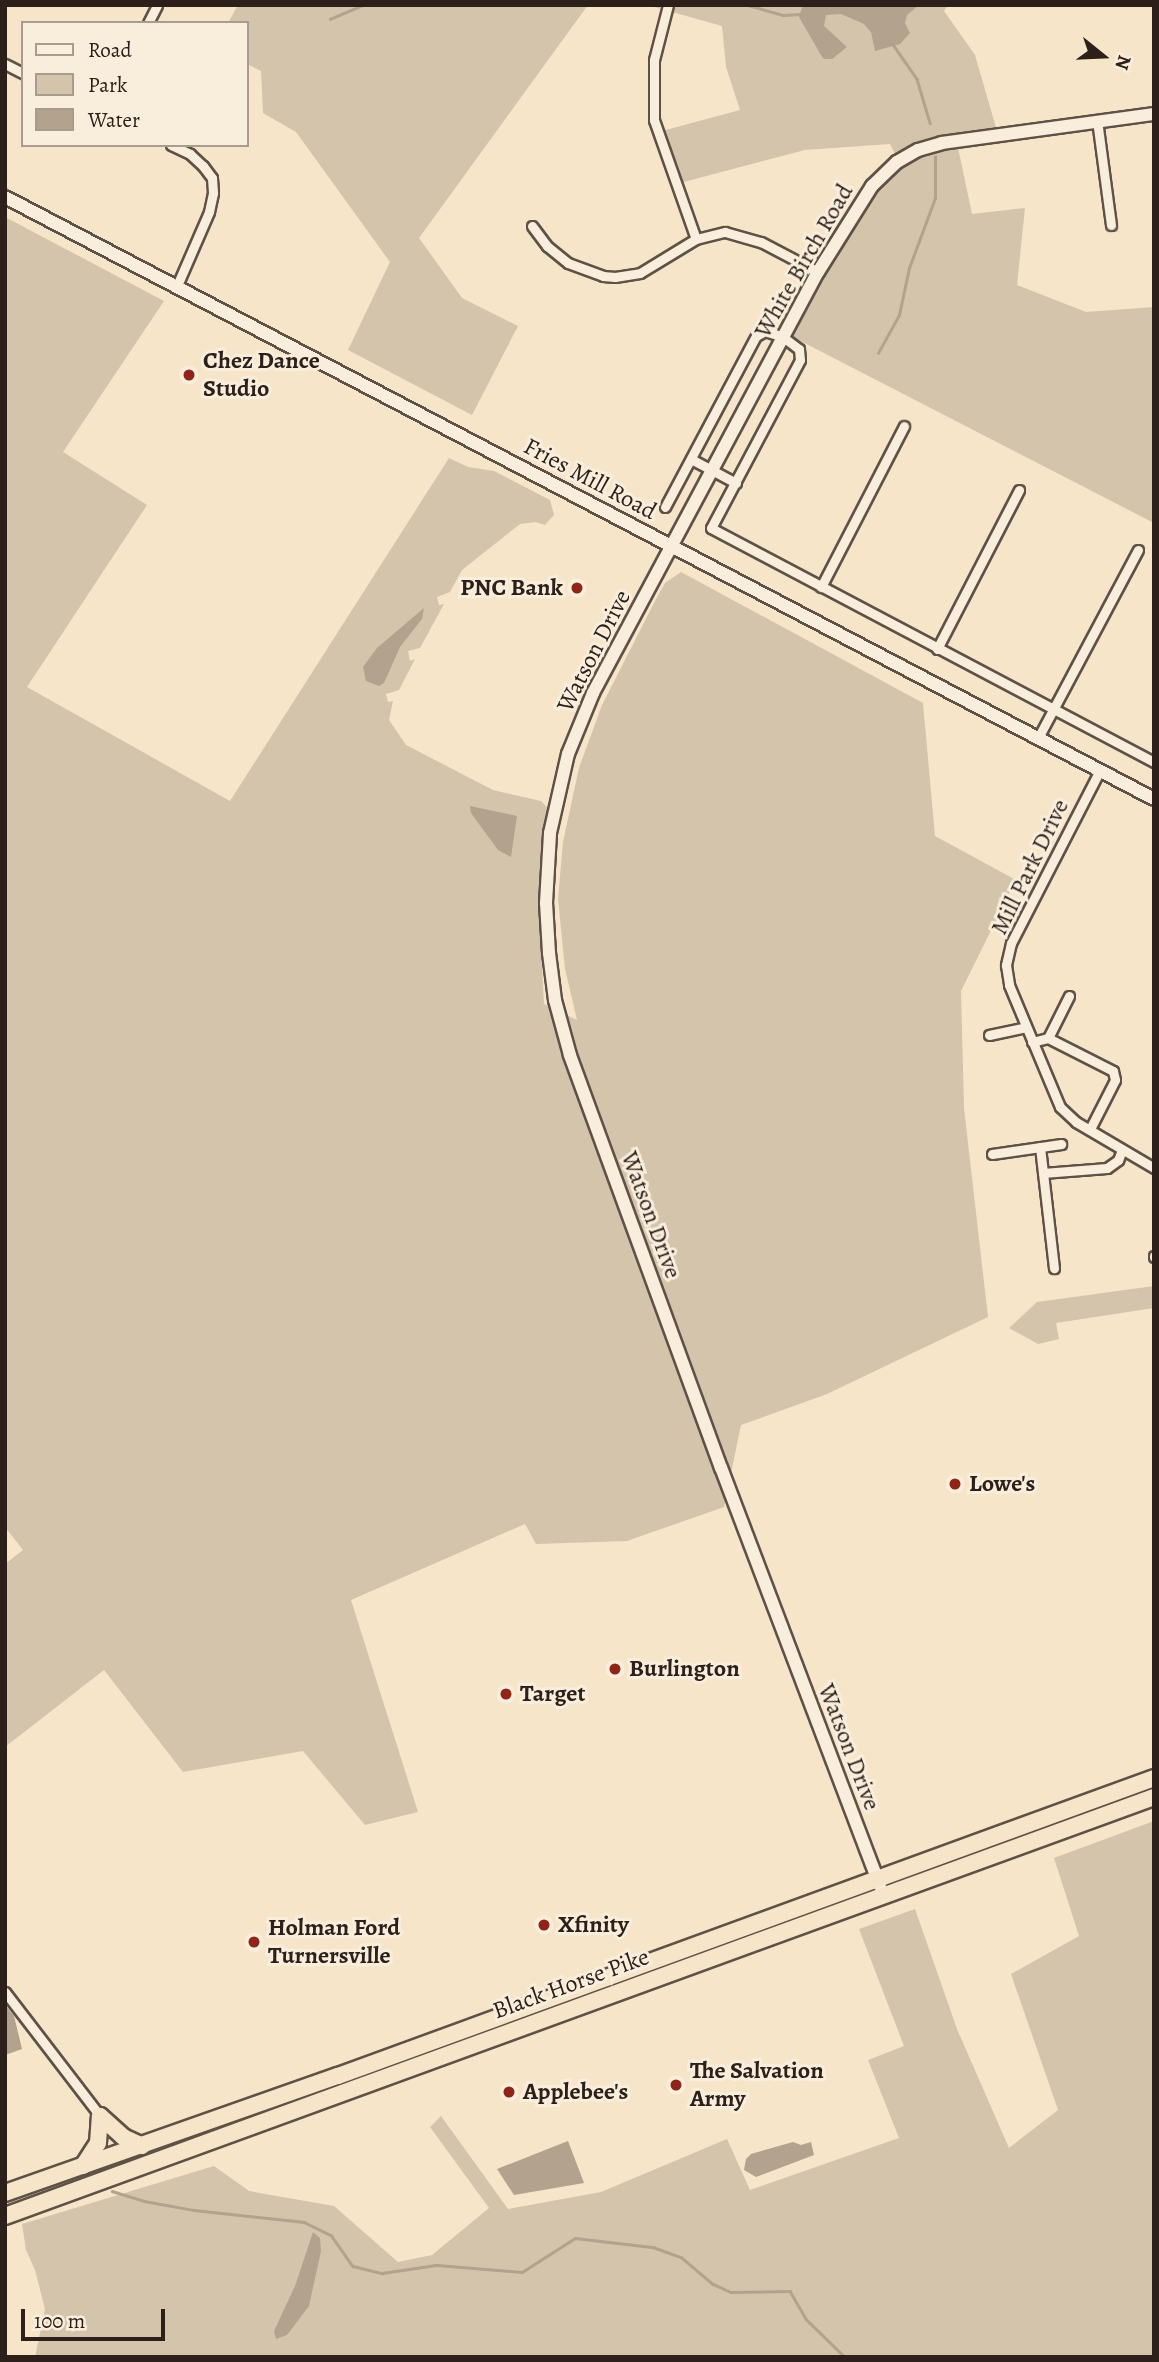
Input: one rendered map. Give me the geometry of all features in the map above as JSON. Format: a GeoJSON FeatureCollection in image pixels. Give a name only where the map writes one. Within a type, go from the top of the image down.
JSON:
{"type":"FeatureCollection","features":[{"type":"Feature","properties":{"kind":"highway","name":"Black Horse Pike"},"geometry":{"type":"LineString","coordinates":[[5,2193],[142,2146],[1154,1778]]}},
{"type":"Feature","properties":{"kind":"highway","name":"Black Horse Pike"},"geometry":{"type":"LineString","coordinates":[[5,2216],[1154,1797]]}},
{"type":"Feature","properties":{"kind":"highway"},"geometry":{"type":"LineString","coordinates":[[446,2054],[447,2046],[456,2036],[496,2016]]}},
{"type":"Feature","properties":{"kind":"highway"},"geometry":{"type":"LineString","coordinates":[[100,2116],[123,2137],[142,2146]]}},
{"type":"Feature","properties":{"kind":"highway"},"geometry":{"type":"LineString","coordinates":[[83,2166],[101,2135],[100,2116]]}},
{"type":"Feature","properties":{"kind":"street"},"geometry":{"type":"LineString","coordinates":[[149,21],[157,5]]}},
{"type":"Feature","properties":{"kind":"street"},"geometry":{"type":"LineString","coordinates":[[668,5],[654,60],[654,120],[696,239]]}},
{"type":"Feature","properties":{"kind":"street"},"geometry":{"type":"LineString","coordinates":[[5,64],[21,72]]}},
{"type":"Feature","properties":{"kind":"street","name":"White Birch Road"},"geometry":{"type":"LineString","coordinates":[[671,545],[818,272],[864,195],[897,162],[918,150],[988,134],[1154,114]]}},
{"type":"Feature","properties":{"kind":"street"},"geometry":{"type":"LineString","coordinates":[[1097,120],[1111,225]]}},
{"type":"Feature","properties":{"kind":"street"},"geometry":{"type":"LineString","coordinates":[[175,147],[190,154],[204,166],[212,178],[213,193],[209,212],[176,288]]}},
{"type":"Feature","properties":{"kind":"street","name":"Fries Mill Road"},"geometry":{"type":"LineString","coordinates":[[5,197],[1154,799]]}},
{"type":"Feature","properties":{"kind":"street"},"geometry":{"type":"LineString","coordinates":[[532,226],[547,246],[568,263],[615,277],[640,273],[696,239],[717,233],[742,235],[818,272]]}},
{"type":"Feature","properties":{"kind":"street"},"geometry":{"type":"LineString","coordinates":[[665,507],[756,336],[765,331],[783,337],[799,349],[800,360],[711,528],[1154,762]]}},
{"type":"Feature","properties":{"kind":"street"},"geometry":{"type":"LineString","coordinates":[[821,587],[904,426]]}},
{"type":"Feature","properties":{"kind":"street"},"geometry":{"type":"LineString","coordinates":[[691,458],[736,483]]}},
{"type":"Feature","properties":{"kind":"street"},"geometry":{"type":"LineString","coordinates":[[937,649],[1019,490]]}},
{"type":"Feature","properties":{"kind":"street","name":"Watson Drive"},"geometry":{"type":"LineString","coordinates":[[671,545],[593,693],[568,754],[550,833],[547,903],[555,1000],[570,1055],[721,1468],[883,1895]]}},
{"type":"Feature","properties":{"kind":"street"},"geometry":{"type":"LineString","coordinates":[[1038,738],[1138,550]]}},
{"type":"Feature","properties":{"kind":"street","name":"Mill Park Drive"},"geometry":{"type":"LineString","coordinates":[[1100,770],[1011,943],[1006,965],[1009,985],[1055,1100],[1076,1122],[1154,1168]]}},
{"type":"Feature","properties":{"kind":"street"},"geometry":{"type":"LineString","coordinates":[[1048,1038],[1069,996]]}},
{"type":"Feature","properties":{"kind":"street"},"geometry":{"type":"LineString","coordinates":[[989,1035],[1026,1027]]}},
{"type":"Feature","properties":{"kind":"street"},"geometry":{"type":"LineString","coordinates":[[1031,1042],[1048,1038],[1113,1071],[1115,1080],[1090,1129]]}},
{"type":"Feature","properties":{"kind":"street"},"geometry":{"type":"LineString","coordinates":[[992,1154],[1061,1144]]}},
{"type":"Feature","properties":{"kind":"street"},"geometry":{"type":"LineString","coordinates":[[1040,1147],[1055,1268]]}},
{"type":"Feature","properties":{"kind":"street"},"geometry":{"type":"LineString","coordinates":[[1043,1173],[1107,1168],[1118,1160],[1122,1150]]}},
{"type":"Feature","properties":{"kind":"street"},"geometry":{"type":"LineString","coordinates":[[5,1992],[100,2116]]}},
{"type":"Feature","properties":{"kind":"green space"},"geometry":{"type":"Polygon","coordinates":[[[238,5],[588,5],[419,238],[462,298],[518,326],[472,415],[348,350],[390,262],[296,132],[263,113],[261,71],[248,64],[248,21],[229,21],[238,5]]]}},
{"type":"Feature","properties":{"kind":"green space"},"geometry":{"type":"Polygon","coordinates":[[[647,5],[948,5],[944,11],[975,55],[997,131],[956,138],[972,214],[1025,208],[1017,285],[1086,312],[1154,307],[1154,523],[785,333],[857,203],[898,160],[890,144],[805,150],[680,183],[662,131],[740,110],[726,67],[722,26],[647,5]]]}},
{"type":"Feature","properties":{"kind":"green space"},"geometry":{"type":"Polygon","coordinates":[[[5,217],[164,301],[63,452],[147,505],[27,687],[230,801],[449,458],[468,467],[494,471],[550,500],[554,515],[545,525],[535,522],[520,524],[462,570],[450,592],[437,597],[439,605],[444,604],[420,648],[408,651],[410,661],[415,659],[399,690],[386,694],[388,702],[393,701],[389,720],[406,745],[493,790],[541,801],[548,808],[538,894],[544,1004],[577,1020],[565,969],[558,899],[563,842],[579,768],[602,705],[655,601],[665,583],[681,572],[923,703],[935,836],[1016,880],[961,991],[964,1108],[988,1317],[827,1394],[741,1425],[724,1507],[627,1541],[536,1544],[525,1524],[351,1600],[418,1812],[365,1825],[303,1751],[183,1772],[104,1670],[5,1747],[5,1564],[23,1550],[5,1527],[5,217]]]}},
{"type":"Feature","properties":{"kind":"green space"},"geometry":{"type":"Polygon","coordinates":[[[1154,1286],[1154,1308],[1056,1323],[1059,1339],[1038,1344],[1009,1328],[1037,1302],[1154,1286]]]}},
{"type":"Feature","properties":{"kind":"green space"},"geometry":{"type":"Polygon","coordinates":[[[1154,1821],[1154,2357],[35,2357],[45,2309],[35,2270],[26,2250],[22,2224],[214,2166],[249,2191],[334,2206],[398,2262],[432,2255],[489,2208],[430,2127],[441,2116],[508,2209],[601,2192],[727,2139],[750,2190],[899,2138],[868,2060],[904,2046],[859,1929],[915,1909],[957,2029],[1009,2148],[1058,2110],[1011,1974],[1079,1936],[1054,1858],[1154,1821]]]}},
{"type":"Feature","properties":{"kind":"water"},"geometry":{"type":"Polygon","coordinates":[[[803,5],[919,5],[907,15],[905,23],[910,33],[900,44],[875,51],[871,32],[864,24],[841,14],[826,15],[824,26],[847,47],[832,59],[824,59],[799,17],[803,5]]]}},
{"type":"Feature","properties":{"kind":"water"},"geometry":{"type":"Polygon","coordinates":[[[424,608],[422,619],[400,647],[384,683],[379,686],[366,681],[363,667],[377,648],[424,608]]]}},
{"type":"Feature","properties":{"kind":"water"},"geometry":{"type":"Polygon","coordinates":[[[470,806],[517,816],[511,857],[498,850],[471,813],[470,806]]]}},
{"type":"Feature","properties":{"kind":"water"},"geometry":{"type":"Polygon","coordinates":[[[5,2005],[14,2016],[22,2049],[5,2055],[5,2005]]]}},
{"type":"Feature","properties":{"kind":"water"},"geometry":{"type":"Polygon","coordinates":[[[568,2141],[584,2183],[514,2195],[497,2169],[568,2141]]]}},
{"type":"Feature","properties":{"kind":"water"},"geometry":{"type":"Polygon","coordinates":[[[793,2142],[801,2145],[811,2142],[814,2155],[756,2177],[744,2170],[746,2159],[751,2154],[793,2142]]]}},
{"type":"Feature","properties":{"kind":"water"},"geometry":{"type":"Polygon","coordinates":[[[313,2232],[320,2238],[321,2251],[309,2306],[287,2335],[276,2339],[274,2331],[295,2286],[313,2232]]]}},
{"type":"Feature","properties":{"kind":"waterway"},"geometry":{"type":"LineString","coordinates":[[330,19],[363,5]]}},
{"type":"Feature","properties":{"kind":"waterway"},"geometry":{"type":"LineString","coordinates":[[748,5],[783,15],[801,14]]}},
{"type":"Feature","properties":{"kind":"waterway"},"geometry":{"type":"LineString","coordinates":[[892,43],[917,79],[930,123]]}},
{"type":"Feature","properties":{"kind":"waterway"},"geometry":{"type":"LineString","coordinates":[[878,353],[899,315],[909,268],[935,198],[935,157]]}},
{"type":"Feature","properties":{"kind":"waterway"},"geometry":{"type":"LineString","coordinates":[[112,2191],[144,2201],[194,2210],[304,2222],[331,2235],[353,2266],[382,2273],[437,2265],[522,2272],[575,2238],[653,2247],[681,2257],[713,2284],[731,2292],[790,2291],[806,2319],[845,2357]]}},
{"type":"Feature","properties":{"kind":"place","name":"Chez Dance Studio"},"geometry":{"type":"Point","coordinates":[189,375]}},
{"type":"Feature","properties":{"kind":"place","name":"PNC Bank"},"geometry":{"type":"Point","coordinates":[577,588]}},
{"type":"Feature","properties":{"kind":"place","name":"Lowe's"},"geometry":{"type":"Point","coordinates":[955,1484]}},
{"type":"Feature","properties":{"kind":"place","name":"Burlington"},"geometry":{"type":"Point","coordinates":[615,1669]}},
{"type":"Feature","properties":{"kind":"place","name":"Target"},"geometry":{"type":"Point","coordinates":[506,1694]}},
{"type":"Feature","properties":{"kind":"place","name":"Xfinity"},"geometry":{"type":"Point","coordinates":[544,1925]}},
{"type":"Feature","properties":{"kind":"place","name":"Holman Ford Turnersville"},"geometry":{"type":"Point","coordinates":[254,1942]}},
{"type":"Feature","properties":{"kind":"place","name":"The Salvation Army"},"geometry":{"type":"Point","coordinates":[676,2085]}},
{"type":"Feature","properties":{"kind":"place","name":"Applebee's"},"geometry":{"type":"Point","coordinates":[509,2092]}}]}
